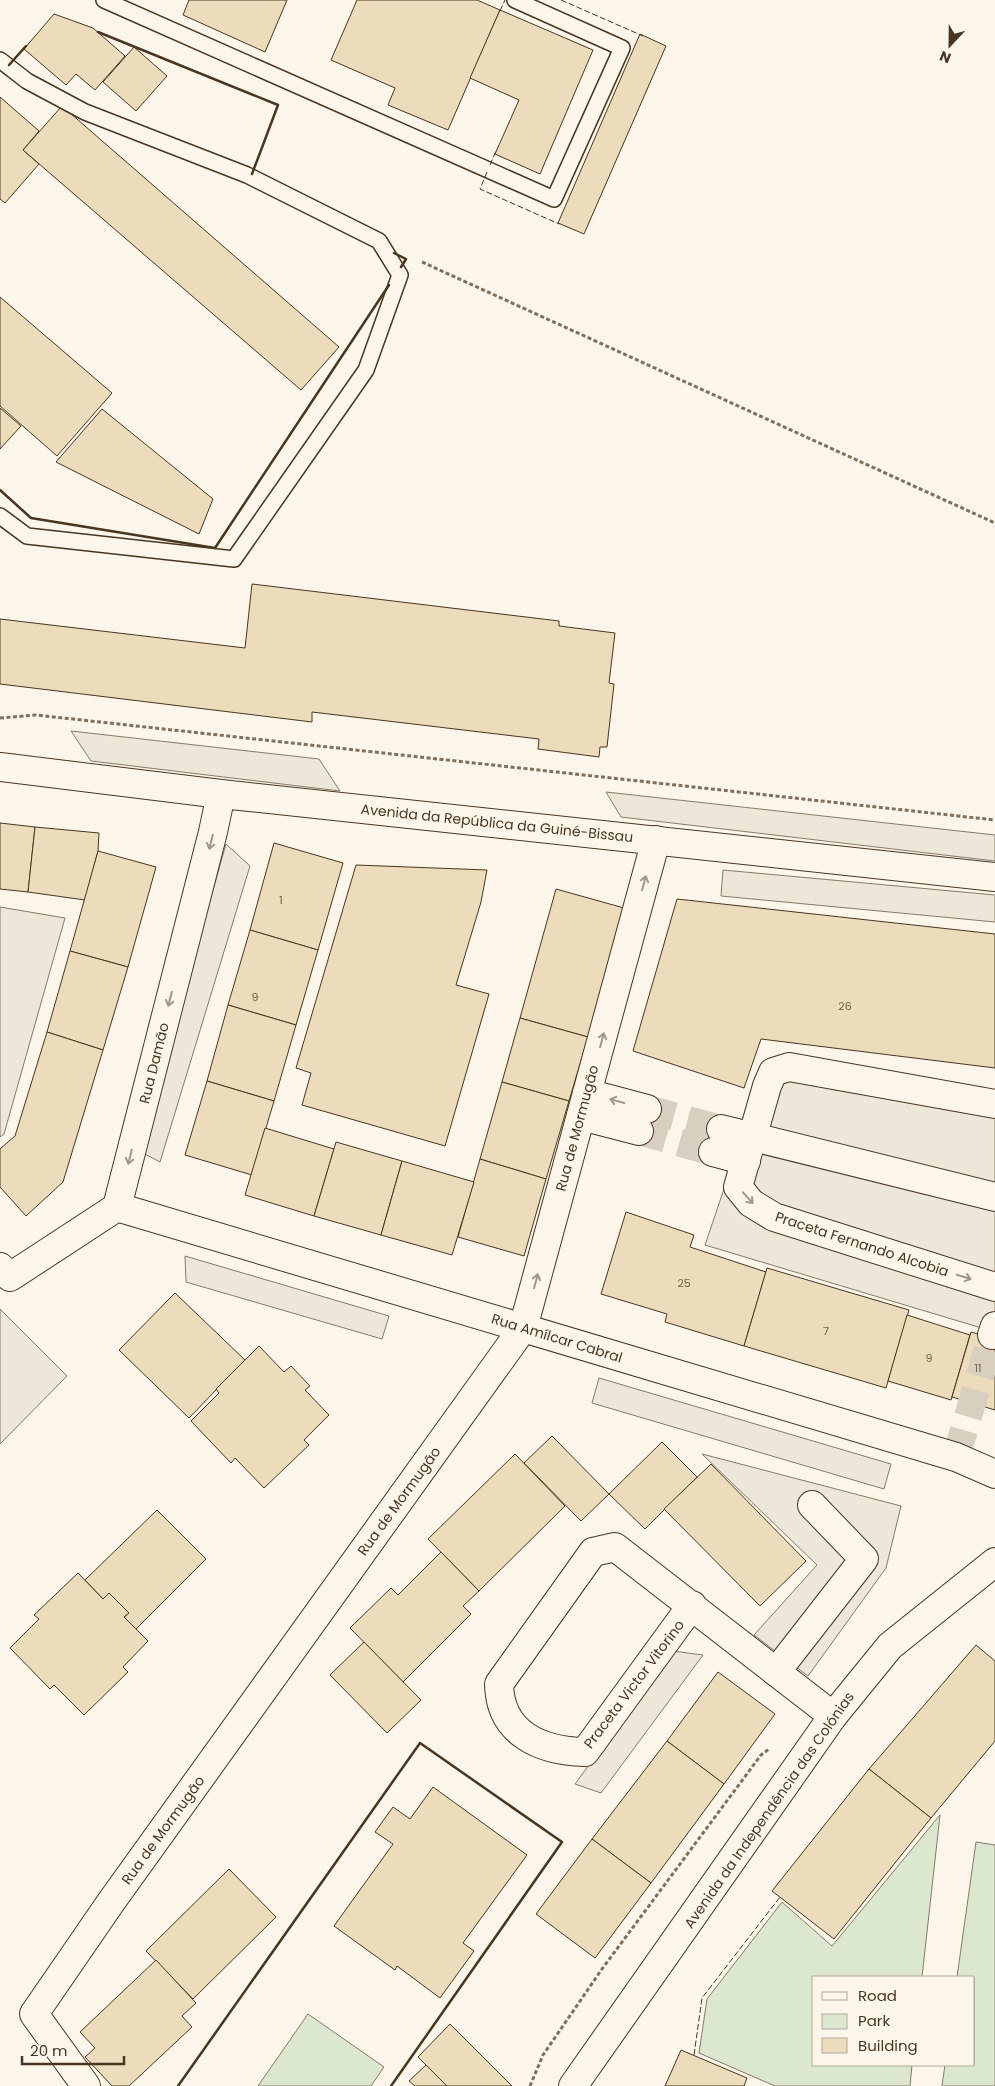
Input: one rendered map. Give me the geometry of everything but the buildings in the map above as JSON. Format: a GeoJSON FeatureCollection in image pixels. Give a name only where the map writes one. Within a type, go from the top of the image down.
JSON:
{"type":"FeatureCollection","features":[{"type":"Feature","properties":{"kind":"street","name":"Avenida da República da Guiné-Bissau"},"geometry":{"type":"LineString","coordinates":[[0,767],[221,794],[995,877]]}},
{"type":"Feature","properties":{"kind":"street","name":"Rua Damão"},"geometry":{"type":"LineString","coordinates":[[117,1207],[211,842],[221,794]]}},
{"type":"Feature","properties":{"kind":"street","name":"Rua de Mormugão"},"geometry":{"type":"LineString","coordinates":[[86,2086],[34,2014],[111,1902],[523,1328],[656,840]]}},
{"type":"Feature","properties":{"kind":"street"},"geometry":{"type":"LineString","coordinates":[[749,1149],[767,1086],[773,1072],[789,1068],[995,1104]]}},
{"type":"Feature","properties":{"kind":"street"},"geometry":{"type":"LineString","coordinates":[[584,1104],[643,1120]]}},
{"type":"Feature","properties":{"kind":"street"},"geometry":{"type":"LineString","coordinates":[[717,1140],[749,1149],[995,1197]]}},
{"type":"Feature","properties":{"kind":"street","name":"Praceta Fernando Alcobia"},"geometry":{"type":"LineString","coordinates":[[749,1149],[738,1187],[750,1202],[774,1217],[995,1287]]}},
{"type":"Feature","properties":{"kind":"street"},"geometry":{"type":"LineString","coordinates":[[5,1272],[117,1207]]}},
{"type":"Feature","properties":{"kind":"street","name":"Rua Amílcar Cabral"},"geometry":{"type":"LineString","coordinates":[[117,1207],[956,1457],[995,1474]]}},
{"type":"Feature","properties":{"kind":"street"},"geometry":{"type":"LineString","coordinates":[[776,1672],[864,1559],[812,1506]]}},
{"type":"Feature","properties":{"kind":"street","name":"Praceta Victor Vitorino"},"geometry":{"type":"LineString","coordinates":[[615,1547],[692,1605],[585,1752],[561,1751],[538,1744],[516,1729],[500,1701],[499,1684],[594,1552],[615,1547]]}},
{"type":"Feature","properties":{"kind":"street","name":"Avenida da Independência das Colónias"},"geometry":{"type":"LineString","coordinates":[[573,2086],[833,1716],[890,1646],[995,1562]]}},
{"type":"Feature","properties":{"kind":"street"},"geometry":{"type":"LineString","coordinates":[[692,1605],[833,1716]]}},
{"type":"Feature","properties":{"kind":"lane"},"geometry":{"type":"LineString","coordinates":[[104,0],[554,199],[622,48],[515,0]]}},
{"type":"Feature","properties":{"kind":"lane"},"geometry":{"type":"LineString","coordinates":[[0,60],[27,81],[85,112],[247,174],[379,241],[400,274],[366,370],[234,560],[27,536],[0,516]]}},
{"type":"Feature","properties":{"kind":"path"},"geometry":{"type":"LineString","coordinates":[[400,274],[417,260],[995,523]]}},
{"type":"Feature","properties":{"kind":"path"},"geometry":{"type":"LineString","coordinates":[[0,718],[36,715],[995,820]]}},
{"type":"Feature","properties":{"kind":"green space"},"geometry":{"type":"Polygon","coordinates":[[[940,1815],[922,1976],[812,1976],[812,2066],[912,2066],[910,2086],[775,2086],[699,2053],[707,1999],[782,1902],[832,1946],[940,1815]]]}},
{"type":"Feature","properties":{"kind":"green space"},"geometry":{"type":"Polygon","coordinates":[[[976,1842],[995,1845],[995,2086],[942,2086],[945,2066],[975,2066],[975,1976],[957,1976],[976,1842]]]}},
{"type":"Feature","properties":{"kind":"green space"},"geometry":{"type":"Polygon","coordinates":[[[308,2014],[384,2067],[371,2086],[258,2086],[308,2014]]]}},
{"type":"Feature","properties":{"kind":"shaded area"},"geometry":{"type":"Polygon","coordinates":[[[71,731],[319,759],[340,791],[91,761],[71,731]]]}},
{"type":"Feature","properties":{"kind":"shaded area"},"geometry":{"type":"Polygon","coordinates":[[[606,792],[995,835],[995,861],[621,817],[606,792]]]}},
{"type":"Feature","properties":{"kind":"shaded area"},"geometry":{"type":"Polygon","coordinates":[[[226,844],[250,866],[160,1162],[139,1151],[226,844]]]}},
{"type":"Feature","properties":{"kind":"shaded area"},"geometry":{"type":"Polygon","coordinates":[[[723,870],[995,895],[995,922],[721,896],[723,870]]]}},
{"type":"Feature","properties":{"kind":"shaded area"},"geometry":{"type":"Polygon","coordinates":[[[0,907],[65,918],[4,1134],[0,1137],[0,907]]]}},
{"type":"Feature","properties":{"kind":"shaded area"},"geometry":{"type":"Polygon","coordinates":[[[768,1059],[995,1102],[995,1332],[705,1245],[768,1059]]]}},
{"type":"Feature","properties":{"kind":"shaded area"},"geometry":{"type":"Polygon","coordinates":[[[185,1256],[389,1316],[382,1339],[186,1282],[185,1256]]]}},
{"type":"Feature","properties":{"kind":"shaded area"},"geometry":{"type":"Polygon","coordinates":[[[0,1309],[67,1376],[0,1444],[0,1309]]]}},
{"type":"Feature","properties":{"kind":"shaded area"},"geometry":{"type":"Polygon","coordinates":[[[599,1378],[891,1464],[884,1489],[592,1403],[599,1378]]]}},
{"type":"Feature","properties":{"kind":"shaded area"},"geometry":{"type":"Polygon","coordinates":[[[702,1454],[901,1506],[886,1568],[808,1676],[754,1635],[817,1565],[702,1454]]]}},
{"type":"Feature","properties":{"kind":"shaded area"},"geometry":{"type":"Polygon","coordinates":[[[672,1651],[703,1655],[601,1793],[575,1784],[672,1651]]]}},
{"type":"Feature","properties":{"kind":"tunnel"},"geometry":{"type":"LineString","coordinates":[[647,1109],[721,1129]]}},
{"type":"Feature","properties":{"kind":"tunnel"},"geometry":{"type":"LineString","coordinates":[[639,1131],[713,1152]]}},
{"type":"Feature","properties":{"kind":"tunnel"},"geometry":{"type":"LineString","coordinates":[[956,1457],[992,1335]]}},
{"type":"Feature","properties":{"kind":"fence"},"geometry":{"type":"LineString","coordinates":[[500,11],[505,0]]}},
{"type":"Feature","properties":{"kind":"fence"},"geometry":{"type":"LineString","coordinates":[[561,0],[643,36]]}},
{"type":"Feature","properties":{"kind":"fence"},"geometry":{"type":"LineString","coordinates":[[490,165],[496,151]]}},
{"type":"Feature","properties":{"kind":"fence"},"geometry":{"type":"LineString","coordinates":[[487,172],[480,189],[559,224]]}},
{"type":"Feature","properties":{"kind":"fence"},"geometry":{"type":"LineString","coordinates":[[694,2055],[702,1998],[780,1897]]}},
{"type":"Feature","properties":{"kind":"wall"},"geometry":{"type":"LineString","coordinates":[[98,32],[278,105],[252,174]]}},
{"type":"Feature","properties":{"kind":"wall"},"geometry":{"type":"LineString","coordinates":[[9,65],[26,46]]}},
{"type":"Feature","properties":{"kind":"wall"},"geometry":{"type":"LineString","coordinates":[[394,253],[406,259],[401,267]]}},
{"type":"Feature","properties":{"kind":"wall"},"geometry":{"type":"LineString","coordinates":[[0,490],[31,518],[215,548],[389,285]]}},
{"type":"Feature","properties":{"kind":"wall"},"geometry":{"type":"LineString","coordinates":[[178,2086],[420,1743],[562,1842],[391,2086]]}}]}
